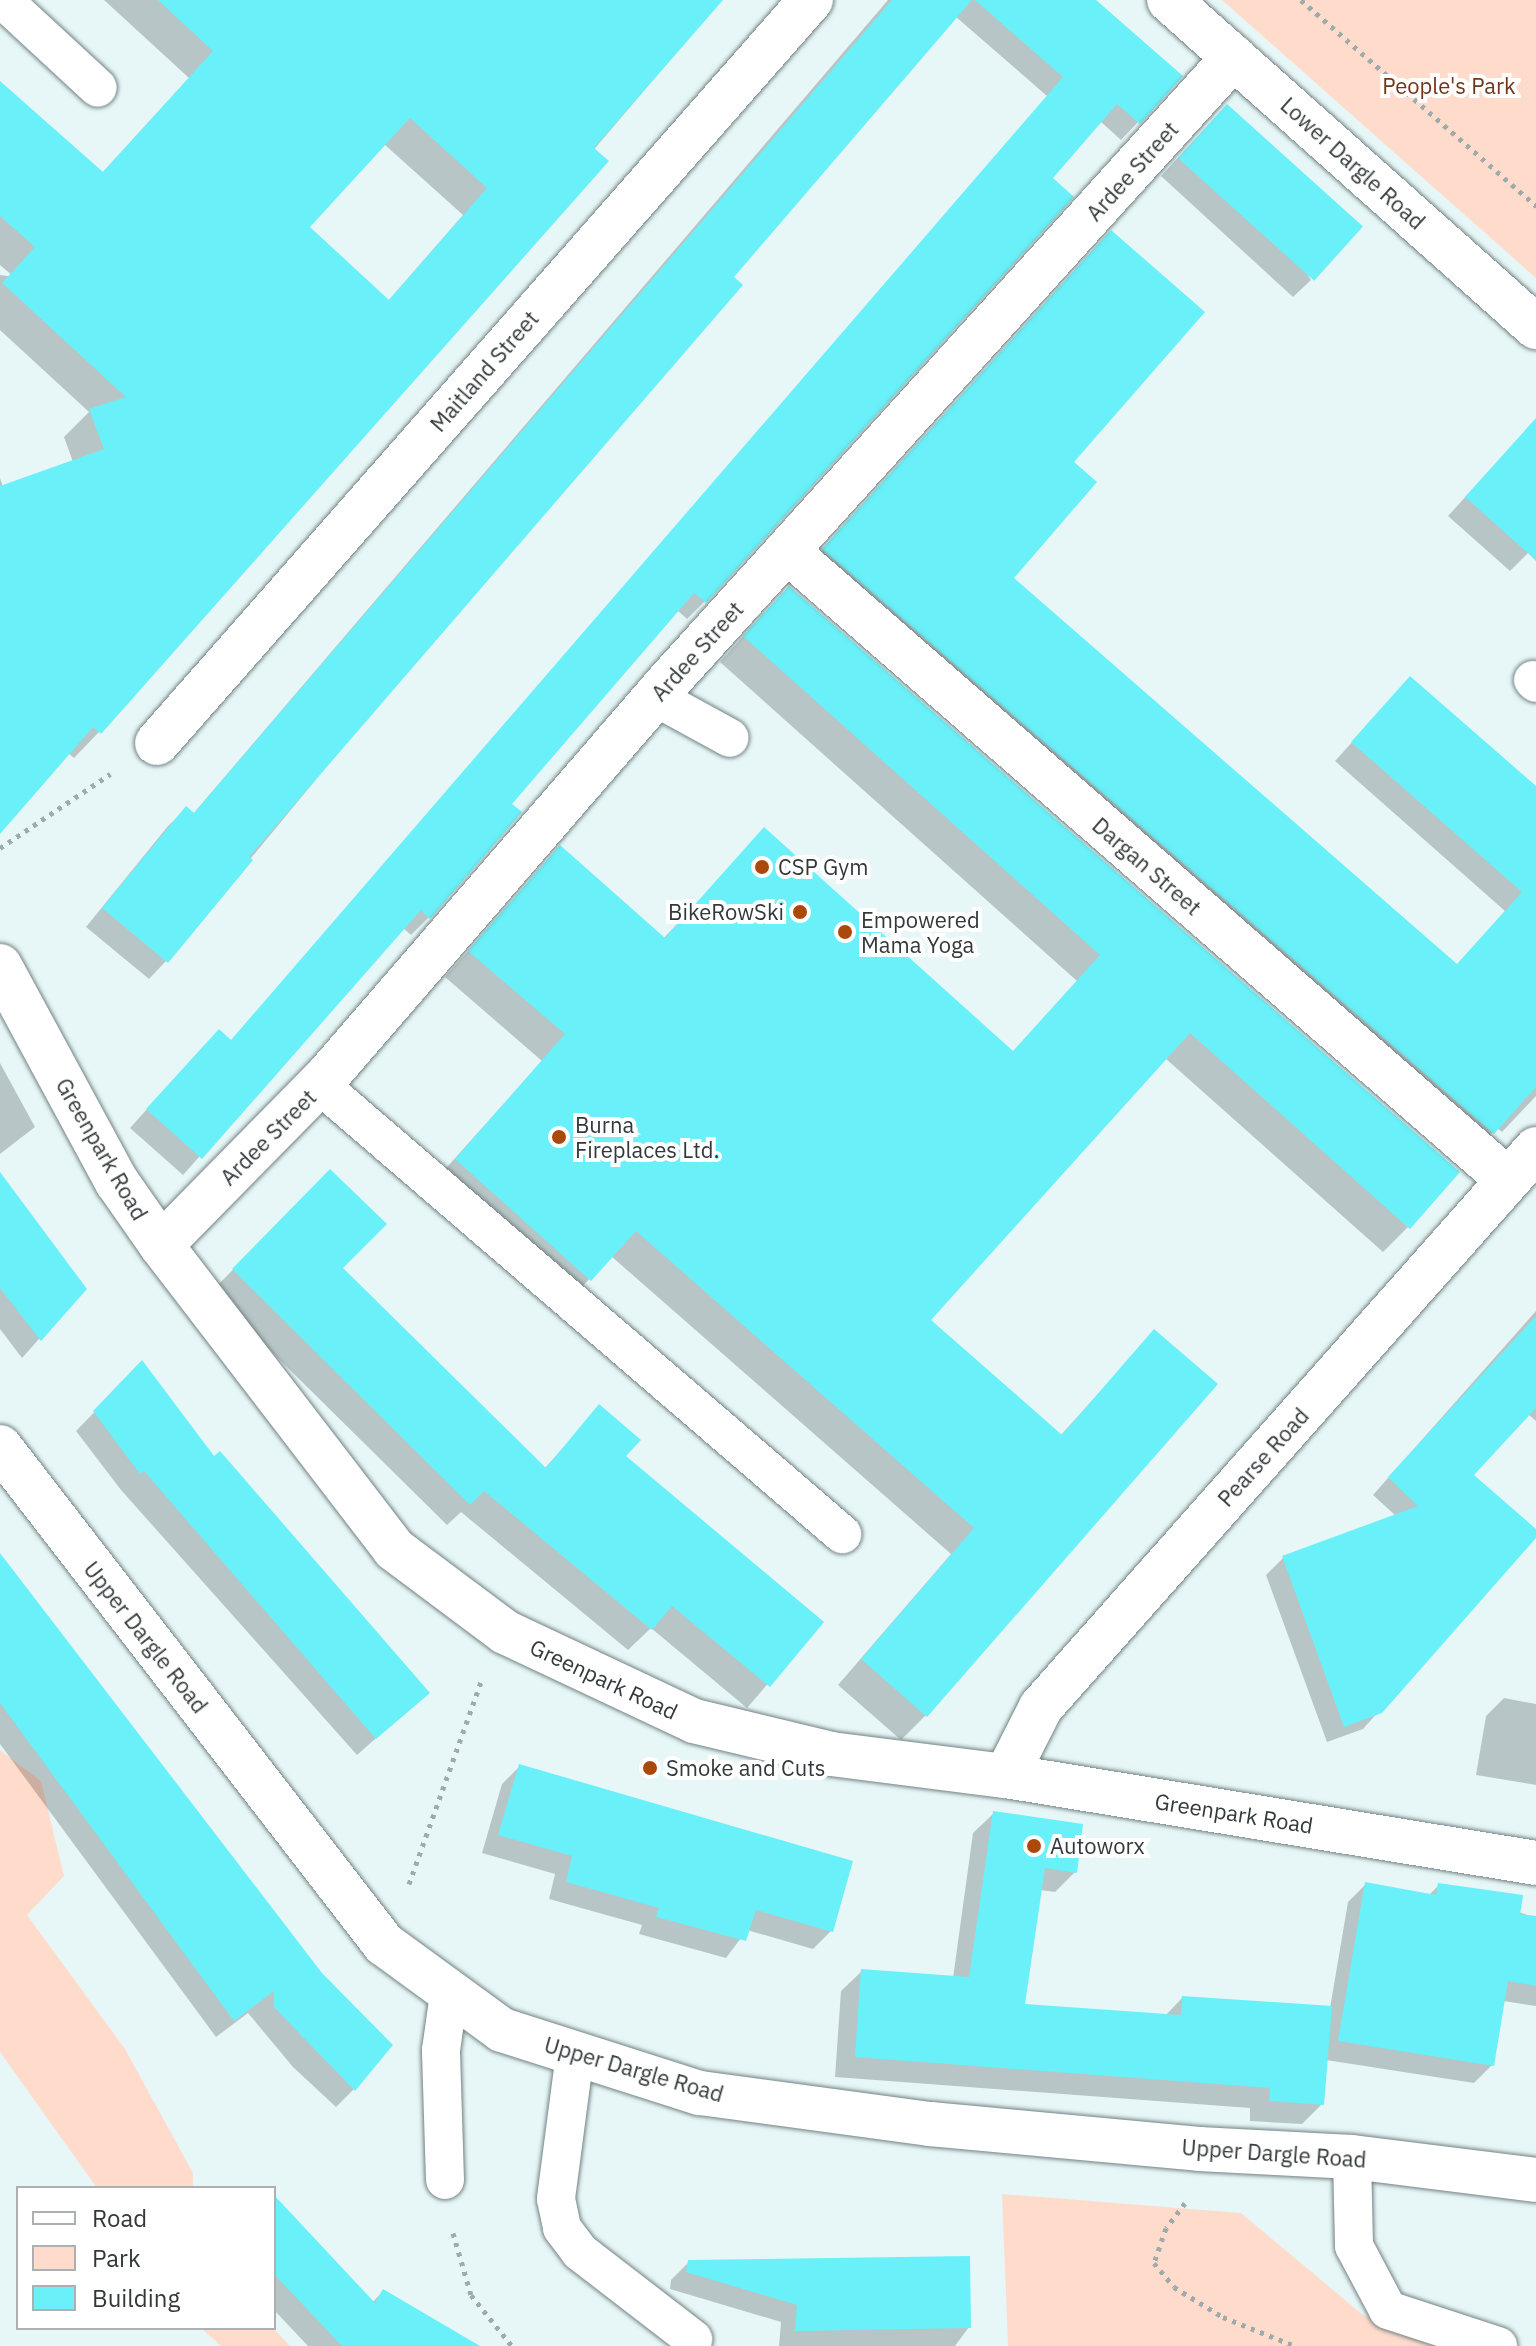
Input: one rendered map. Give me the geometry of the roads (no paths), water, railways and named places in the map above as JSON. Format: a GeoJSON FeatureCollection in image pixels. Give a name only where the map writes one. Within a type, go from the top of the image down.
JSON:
{"type":"FeatureCollection","features":[{"type":"Feature","properties":{"kind":"street","name":"Maitland Street"},"geometry":{"type":"LineString","coordinates":[[157,743],[811,0]]}},
{"type":"Feature","properties":{"kind":"street","name":"Lower Dargle Road"},"geometry":{"type":"LineString","coordinates":[[1169,0],[1536,327]]}},
{"type":"Feature","properties":{"kind":"street","name":"Ardee Street"},"geometry":{"type":"LineString","coordinates":[[161,1245],[320,1085],[655,697],[1234,57]]}},
{"type":"Feature","properties":{"kind":"street","name":"Dargan Street"},"geometry":{"type":"LineString","coordinates":[[787,551],[1522,1165]]}},
{"type":"Feature","properties":{"kind":"street","name":"Greenpark Road"},"geometry":{"type":"LineString","coordinates":[[0,966],[117,1182],[161,1245],[394,1549],[505,1632],[694,1721],[831,1754],[1006,1776],[1536,1863]]}},
{"type":"Feature","properties":{"kind":"street","name":"Pearse Road"},"geometry":{"type":"LineString","coordinates":[[1006,1776],[1041,1707],[1522,1165]]}},
{"type":"Feature","properties":{"kind":"street","name":"Upper Dargle Road"},"geometry":{"type":"LineString","coordinates":[[0,1447],[384,1944],[502,2030],[700,2093],[930,2124],[1199,2149],[1352,2157],[1536,2180]]}},
{"type":"Feature","properties":{"kind":"lane"},"geometry":{"type":"LineString","coordinates":[[3,0],[98,88]]}},
{"type":"Feature","properties":{"kind":"lane"},"geometry":{"type":"LineString","coordinates":[[655,697],[730,738]]}},
{"type":"Feature","properties":{"kind":"lane"},"geometry":{"type":"LineString","coordinates":[[320,1085],[842,1534]]}},
{"type":"Feature","properties":{"kind":"lane"},"geometry":{"type":"LineString","coordinates":[[445,2180],[441,2050],[449,1994]]}},
{"type":"Feature","properties":{"kind":"lane"},"geometry":{"type":"LineString","coordinates":[[575,2054],[556,2199],[562,2228],[580,2252],[693,2339]]}},
{"type":"Feature","properties":{"kind":"lane"},"geometry":{"type":"LineString","coordinates":[[1352,2157],[1354,2246],[1388,2310],[1498,2346]]}},
{"type":"Feature","properties":{"kind":"place","name":"CSP Gym"},"geometry":{"type":"Point","coordinates":[762,867]}},
{"type":"Feature","properties":{"kind":"place","name":"BikeRowSki"},"geometry":{"type":"Point","coordinates":[800,912]}},
{"type":"Feature","properties":{"kind":"place","name":"Empowered Mama Yoga"},"geometry":{"type":"Point","coordinates":[845,932]}},
{"type":"Feature","properties":{"kind":"place","name":"Burna Fireplaces Ltd."},"geometry":{"type":"Point","coordinates":[559,1137]}},
{"type":"Feature","properties":{"kind":"place","name":"Smoke and Cuts"},"geometry":{"type":"Point","coordinates":[650,1768]}},
{"type":"Feature","properties":{"kind":"place","name":"Autoworx"},"geometry":{"type":"Point","coordinates":[1034,1846]}},
{"type":"Feature","properties":{"kind":"park label","name":"People's Park"},"geometry":{"type":"Point","coordinates":[1449,86]}}]}
